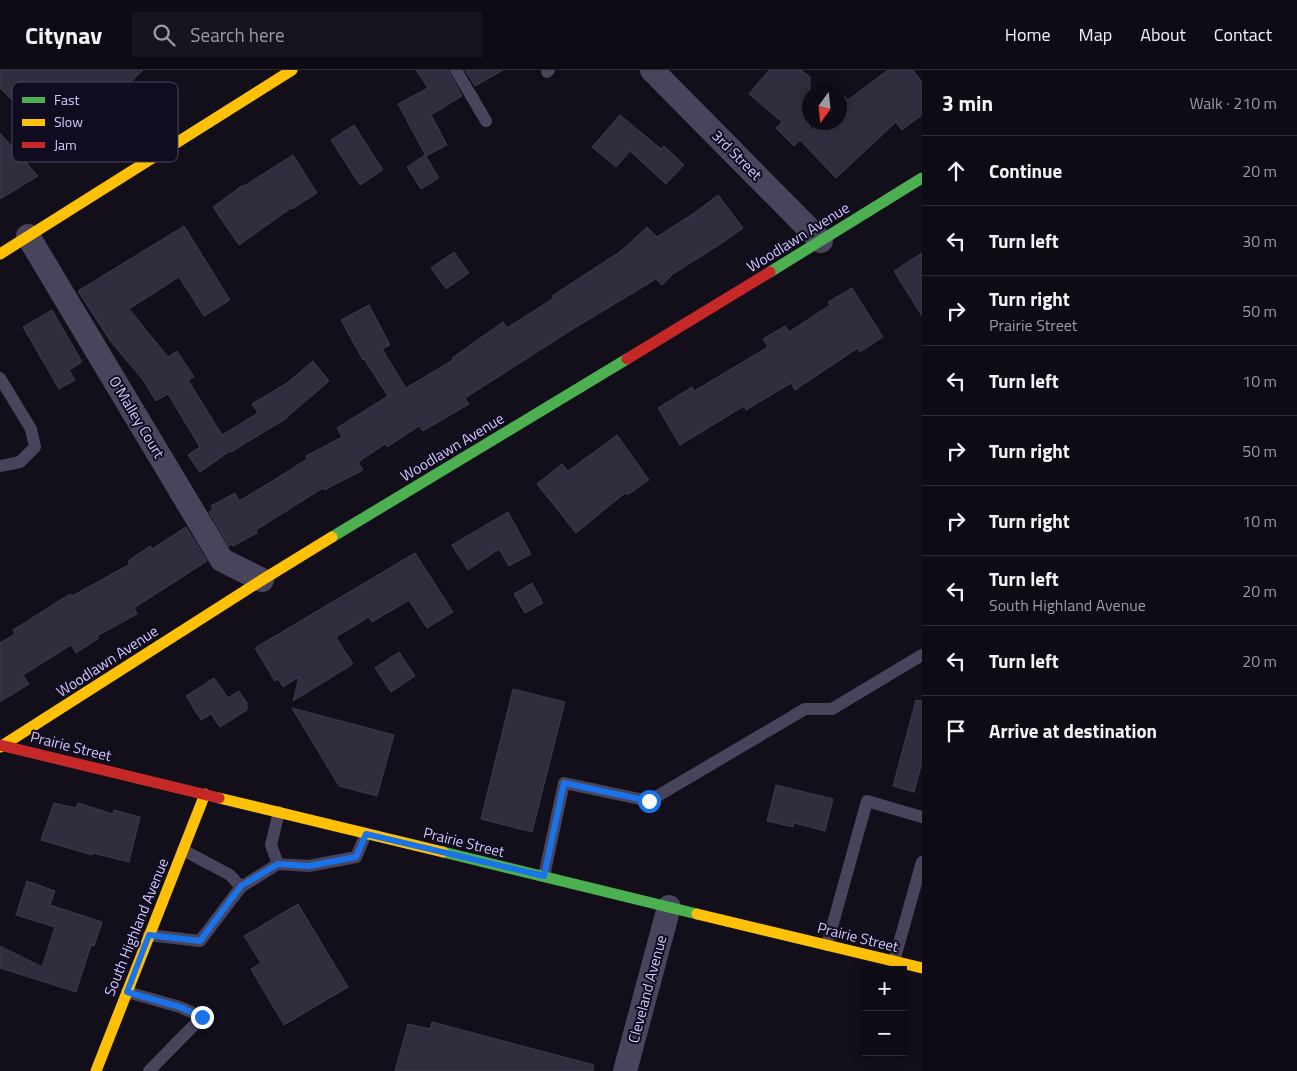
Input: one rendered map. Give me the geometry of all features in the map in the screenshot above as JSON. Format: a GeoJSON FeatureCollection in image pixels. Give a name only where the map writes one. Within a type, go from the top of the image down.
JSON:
{"type":"FeatureCollection","features":[{"type":"Feature","properties":{"kind":"street"},"geometry":{"type":"LineString","coordinates":[[178,142],[292,70]]}},
{"type":"Feature","properties":{"kind":"street","name":"3rd Street"},"geometry":{"type":"LineString","coordinates":[[652,70],[821,241]]}},
{"type":"Feature","properties":{"kind":"street"},"geometry":{"type":"LineString","coordinates":[[0,254],[146,162]]}},
{"type":"Feature","properties":{"kind":"street","name":"Woodlawn Avenue"},"geometry":{"type":"LineString","coordinates":[[1,746],[262,580],[922,178]]}},
{"type":"Feature","properties":{"kind":"street","name":"O'Malley Court"},"geometry":{"type":"LineString","coordinates":[[28,236],[222,560],[262,580]]}},
{"type":"Feature","properties":{"kind":"street","name":"Prairie Street"},"geometry":{"type":"LineString","coordinates":[[1,746],[922,968]]}},
{"type":"Feature","properties":{"kind":"street","name":"South Highland Avenue"},"geometry":{"type":"LineString","coordinates":[[96,1071],[205,794]]}},
{"type":"Feature","properties":{"kind":"street","name":"Cleveland Avenue"},"geometry":{"type":"LineString","coordinates":[[625,1071],[669,907]]}},
{"type":"Feature","properties":{"kind":"lane"},"geometry":{"type":"LineString","coordinates":[[456,70],[486,121]]}},
{"type":"Feature","properties":{"kind":"lane"},"geometry":{"type":"LineString","coordinates":[[0,378],[31,429],[35,447],[20,462],[0,466]]}},
{"type":"Feature","properties":{"kind":"lane"},"geometry":{"type":"LineString","coordinates":[[544,876],[564,783],[649,801],[805,709],[832,709],[922,655]]}},
{"type":"Feature","properties":{"kind":"lane"},"geometry":{"type":"LineString","coordinates":[[827,945],[867,802],[922,817]]}},
{"type":"Feature","properties":{"kind":"lane"},"geometry":{"type":"LineString","coordinates":[[278,864],[271,845],[279,812]]}},
{"type":"Feature","properties":{"kind":"lane"},"geometry":{"type":"LineString","coordinates":[[149,935],[200,941],[241,886],[278,864],[309,866],[356,857],[366,834]]}},
{"type":"Feature","properties":{"kind":"lane"},"geometry":{"type":"LineString","coordinates":[[183,850],[230,875],[241,886]]}},
{"type":"Feature","properties":{"kind":"lane"},"geometry":{"type":"LineString","coordinates":[[894,961],[922,862]]}},
{"type":"Feature","properties":{"kind":"lane"},"geometry":{"type":"LineString","coordinates":[[127,992],[180,1007],[202,1017],[149,1071]]}},
{"type":"Feature","properties":{"kind":"building"},"geometry":{"type":"Polygon","coordinates":[[[0,70],[143,70],[131,82],[12,82],[12,100],[0,88],[0,70]]]}},
{"type":"Feature","properties":{"kind":"building"},"geometry":{"type":"Polygon","coordinates":[[[416,70],[448,70],[462,96],[431,115],[447,145],[426,156],[398,104],[428,88],[416,70]]]}},
{"type":"Feature","properties":{"kind":"building"},"geometry":{"type":"Polygon","coordinates":[[[465,70],[503,70],[475,86],[465,70]]]}},
{"type":"Feature","properties":{"kind":"building"},"geometry":{"type":"Polygon","coordinates":[[[769,70],[801,70],[810,77],[810,85],[802,85],[802,130],[810,130],[810,132],[812,130],[847,130],[847,99],[888,70],[913,70],[922,82],[922,115],[902,130],[896,122],[836,178],[800,140],[794,146],[776,128],[782,122],[749,94],[769,70]]]}},
{"type":"Feature","properties":{"kind":"building"},"geometry":{"type":"Polygon","coordinates":[[[620,115],[661,149],[664,146],[684,165],[666,184],[630,151],[616,167],[592,147],[620,115]]]}},
{"type":"Feature","properties":{"kind":"building"},"geometry":{"type":"Polygon","coordinates":[[[354,125],[383,170],[360,185],[331,140],[354,125]]]}},
{"type":"Feature","properties":{"kind":"building"},"geometry":{"type":"Polygon","coordinates":[[[0,133],[12,147],[12,162],[26,162],[38,176],[0,199],[0,133]]]}},
{"type":"Feature","properties":{"kind":"building"},"geometry":{"type":"Polygon","coordinates":[[[293,155],[317,193],[291,208],[239,245],[213,207],[243,185],[293,155]]]}},
{"type":"Feature","properties":{"kind":"building"},"geometry":{"type":"Polygon","coordinates":[[[425,155],[439,178],[421,189],[407,167],[425,155]]]}},
{"type":"Feature","properties":{"kind":"building"},"geometry":{"type":"Polygon","coordinates":[[[718,195],[743,228],[673,274],[662,285],[656,279],[465,398],[469,404],[423,431],[419,426],[387,447],[385,444],[358,462],[363,470],[324,490],[323,488],[256,530],[257,533],[233,546],[232,544],[229,546],[209,512],[213,509],[211,506],[235,493],[239,501],[274,480],[307,459],[306,456],[342,437],[337,428],[388,396],[363,360],[341,320],[369,305],[390,345],[382,349],[406,388],[453,360],[452,358],[503,322],[507,328],[554,298],[552,296],[621,251],[647,227],[657,237],[718,195]]]}},
{"type":"Feature","properties":{"kind":"building"},"geometry":{"type":"Polygon","coordinates":[[[184,226],[230,300],[204,316],[179,277],[129,309],[168,357],[177,351],[194,377],[188,380],[222,435],[258,413],[252,404],[287,383],[313,361],[329,381],[287,418],[230,451],[200,472],[188,455],[200,447],[168,394],[156,401],[143,380],[111,342],[78,291],[184,226]]]}},
{"type":"Feature","properties":{"kind":"building"},"geometry":{"type":"Polygon","coordinates":[[[454,252],[469,273],[446,289],[431,268],[454,252]]]}},
{"type":"Feature","properties":{"kind":"building"},"geometry":{"type":"Polygon","coordinates":[[[922,253],[922,316],[894,271],[922,253]]]}},
{"type":"Feature","properties":{"kind":"building"},"geometry":{"type":"Polygon","coordinates":[[[852,288],[883,337],[860,352],[858,348],[795,390],[791,383],[746,410],[744,406],[680,445],[658,408],[692,387],[694,391],[768,347],[763,339],[785,326],[789,332],[830,305],[828,302],[852,288]]]}},
{"type":"Feature","properties":{"kind":"building"},"geometry":{"type":"Polygon","coordinates":[[[52,310],[82,362],[69,370],[75,380],[59,389],[23,327],[52,310]]]}},
{"type":"Feature","properties":{"kind":"building"},"geometry":{"type":"Polygon","coordinates":[[[617,435],[649,480],[627,495],[625,493],[576,533],[537,484],[562,464],[568,471],[617,435]]]}},
{"type":"Feature","properties":{"kind":"building"},"geometry":{"type":"Polygon","coordinates":[[[508,512],[531,554],[509,566],[499,549],[468,570],[452,545],[508,512]]]}},
{"type":"Feature","properties":{"kind":"building"},"geometry":{"type":"Polygon","coordinates":[[[186,527],[207,561],[134,608],[137,614],[97,636],[99,638],[76,653],[71,645],[23,675],[29,684],[0,702],[0,643],[15,634],[13,630],[70,594],[72,596],[130,564],[128,561],[150,546],[152,549],[186,527]]]}},
{"type":"Feature","properties":{"kind":"building"},"geometry":{"type":"Polygon","coordinates":[[[415,553],[453,612],[427,628],[409,600],[372,622],[369,617],[336,637],[353,664],[293,701],[299,677],[283,687],[278,679],[275,681],[255,648],[415,553]]]}},
{"type":"Feature","properties":{"kind":"building"},"geometry":{"type":"Polygon","coordinates":[[[532,583],[543,603],[525,613],[514,594],[532,583]]]}},
{"type":"Feature","properties":{"kind":"building"},"geometry":{"type":"Polygon","coordinates":[[[399,652],[415,676],[391,692],[375,668],[399,652]]]}},
{"type":"Feature","properties":{"kind":"building"},"geometry":{"type":"Polygon","coordinates":[[[214,678],[228,698],[239,691],[247,703],[247,710],[220,727],[211,714],[201,720],[186,696],[214,678]]]}},
{"type":"Feature","properties":{"kind":"building"},"geometry":{"type":"Polygon","coordinates":[[[513,689],[565,702],[532,832],[481,819],[513,689]]]}},
{"type":"Feature","properties":{"kind":"building"},"geometry":{"type":"Polygon","coordinates":[[[916,700],[922,701],[922,762],[914,792],[893,786],[916,700]]]}},
{"type":"Feature","properties":{"kind":"building"},"geometry":{"type":"Polygon","coordinates":[[[292,708],[394,735],[377,796],[339,786],[292,708]]]}},
{"type":"Feature","properties":{"kind":"building"},"geometry":{"type":"Polygon","coordinates":[[[776,785],[833,799],[825,831],[794,823],[793,827],[767,821],[776,785]]]}},
{"type":"Feature","properties":{"kind":"building"},"geometry":{"type":"Polygon","coordinates":[[[54,803],[76,808],[78,803],[113,814],[114,810],[140,817],[129,862],[93,853],[92,855],[41,840],[54,803]]]}},
{"type":"Feature","properties":{"kind":"building"},"geometry":{"type":"Polygon","coordinates":[[[27,881],[55,891],[50,905],[102,922],[94,946],[91,945],[76,992],[0,968],[0,946],[42,967],[55,927],[16,915],[27,881]]]}},
{"type":"Feature","properties":{"kind":"building"},"geometry":{"type":"Polygon","coordinates":[[[298,904],[348,987],[284,1025],[251,969],[261,963],[244,936],[298,904]]]}},
{"type":"Feature","properties":{"kind":"building"},"geometry":{"type":"Polygon","coordinates":[[[432,1022],[594,1065],[593,1071],[395,1071],[408,1024],[430,1029],[432,1022]]]}},
{"type":"Feature","properties":{"kind":"traffic: fast"},"geometry":{"type":"LineString","coordinates":[[770,272],[922,178]]}},
{"type":"Feature","properties":{"kind":"traffic: fast"},"geometry":{"type":"LineString","coordinates":[[332,537],[627,359]]}},
{"type":"Feature","properties":{"kind":"traffic: fast"},"geometry":{"type":"LineString","coordinates":[[443,852],[697,914]]}},
{"type":"Feature","properties":{"kind":"traffic: slow"},"geometry":{"type":"LineString","coordinates":[[178,142],[292,70]]}},
{"type":"Feature","properties":{"kind":"traffic: slow"},"geometry":{"type":"LineString","coordinates":[[0,254],[146,162]]}},
{"type":"Feature","properties":{"kind":"traffic: slow"},"geometry":{"type":"LineString","coordinates":[[0,747],[332,537]]}},
{"type":"Feature","properties":{"kind":"traffic: slow"},"geometry":{"type":"LineString","coordinates":[[96,1071],[205,794]]}},
{"type":"Feature","properties":{"kind":"traffic: slow"},"geometry":{"type":"LineString","coordinates":[[219,798],[443,852]]}},
{"type":"Feature","properties":{"kind":"traffic: slow"},"geometry":{"type":"LineString","coordinates":[[697,914],[922,968]]}},
{"type":"Feature","properties":{"kind":"traffic: jam"},"geometry":{"type":"LineString","coordinates":[[627,359],[770,272]]}},
{"type":"Feature","properties":{"kind":"traffic: jam"},"geometry":{"type":"LineString","coordinates":[[0,745],[219,798]]}},
{"type":"Feature","properties":{"kind":"route"},"geometry":{"type":"LineString","coordinates":[[202,1017],[180,1007],[127,992],[149,935],[200,941],[241,886],[278,864],[309,866],[356,857],[366,834],[544,876],[564,783],[649,801]]}}]}
